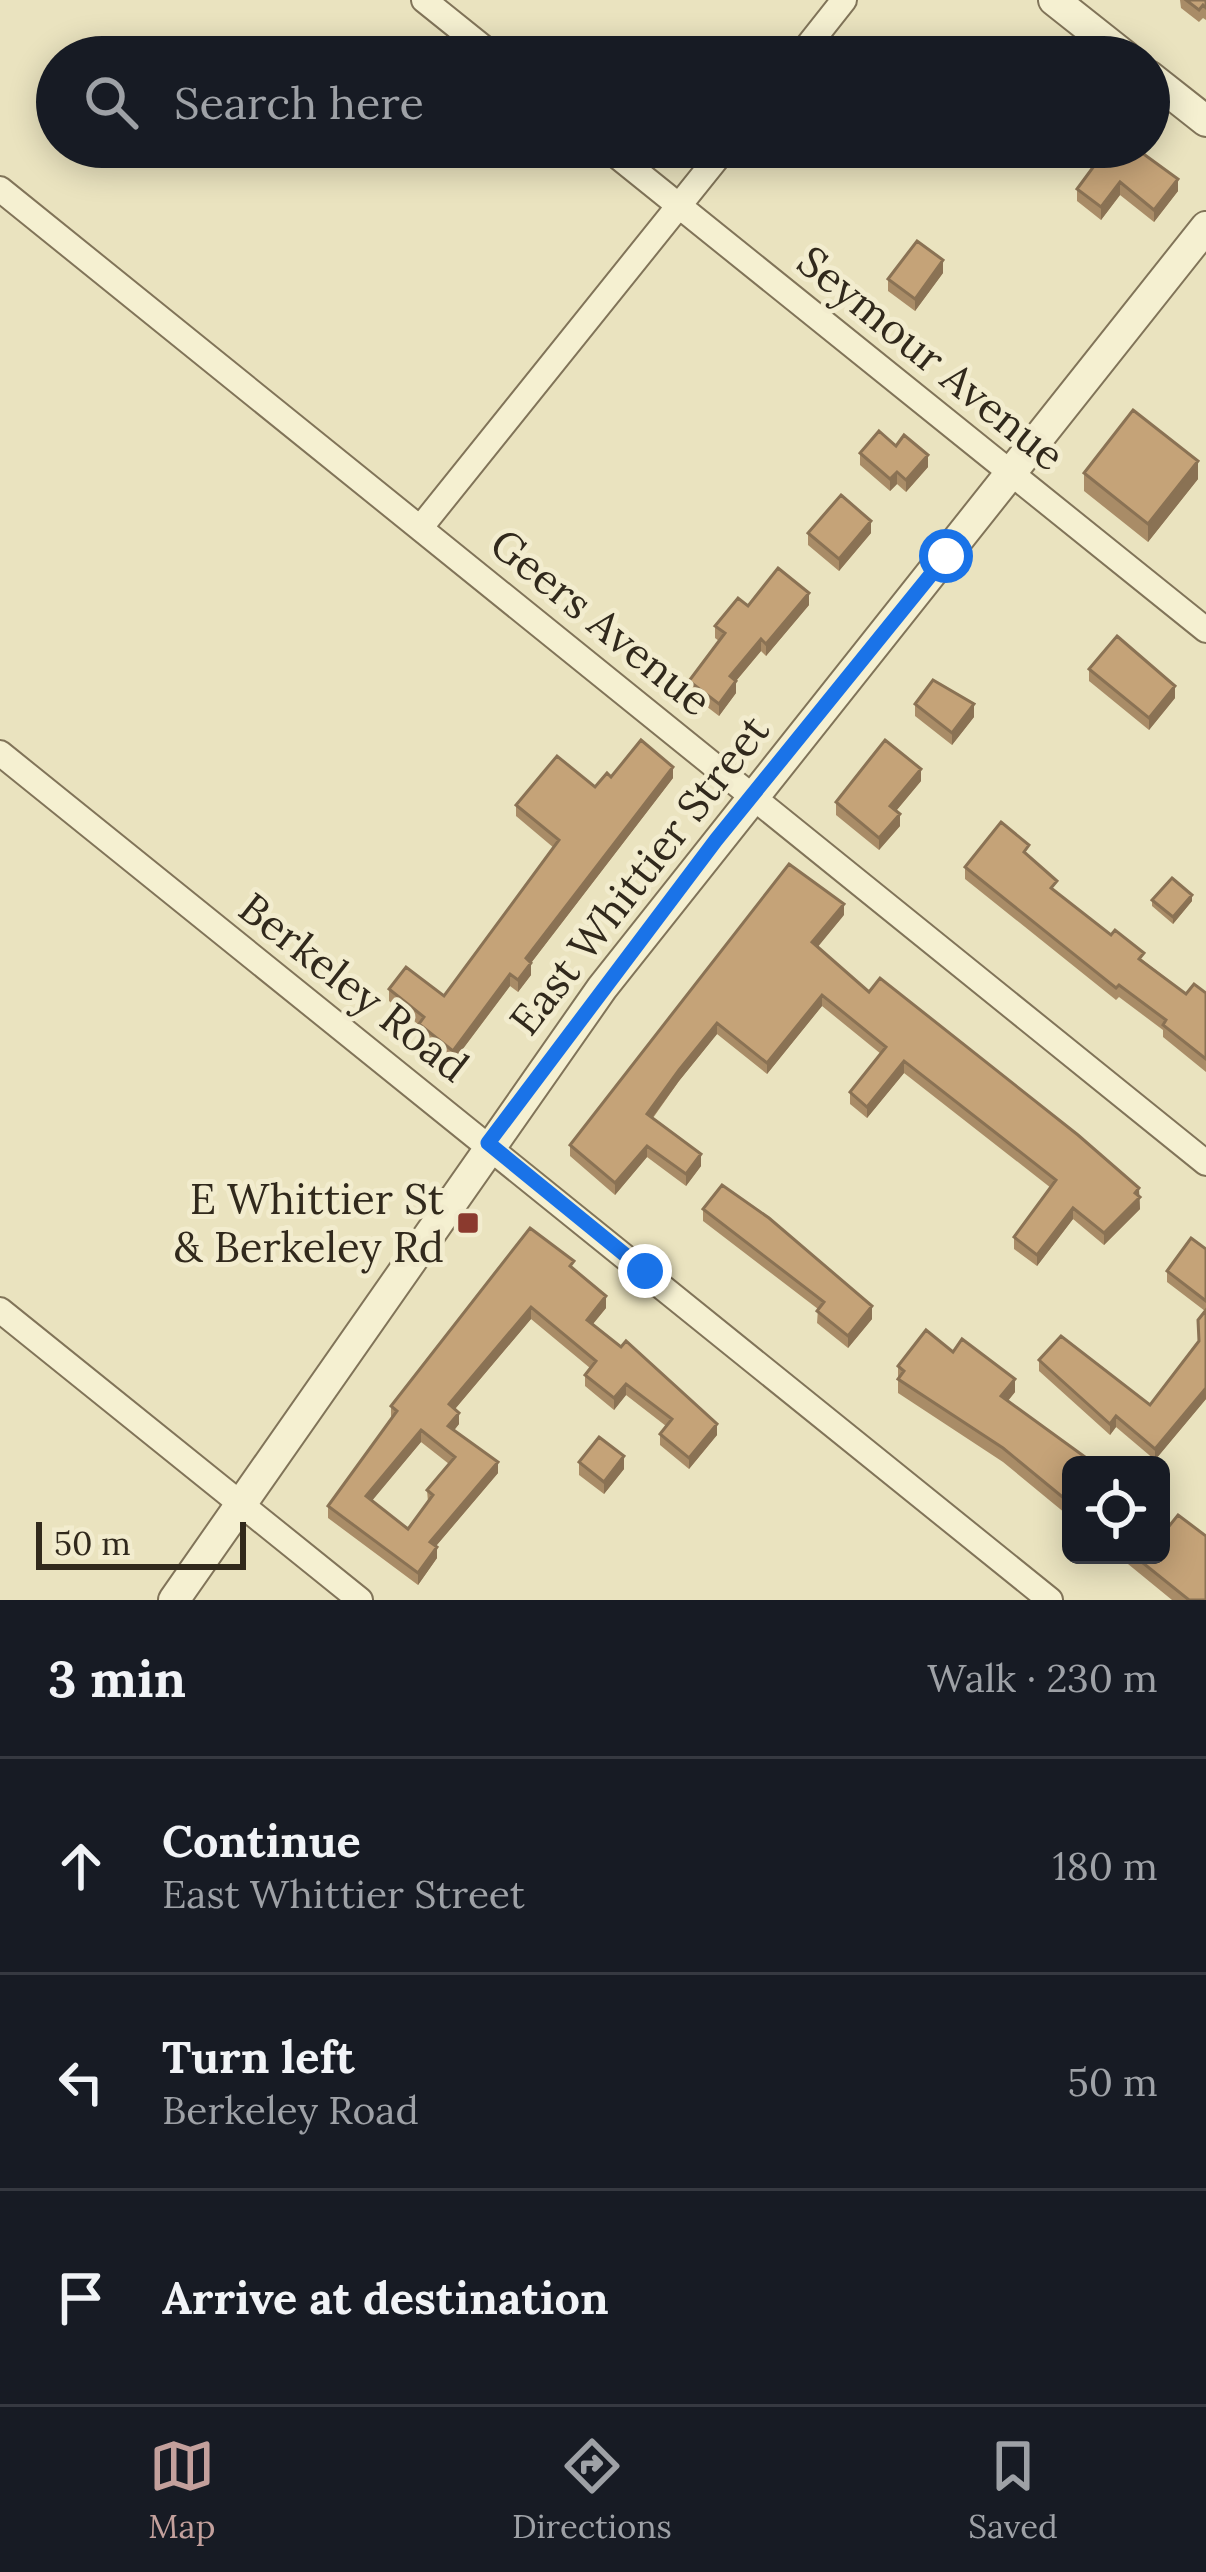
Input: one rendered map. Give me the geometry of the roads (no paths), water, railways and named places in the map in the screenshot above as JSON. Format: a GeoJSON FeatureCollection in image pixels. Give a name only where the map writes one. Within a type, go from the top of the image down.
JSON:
{"type":"FeatureCollection","features":[{"type":"Feature","properties":{"kind":"street"},"geometry":{"type":"LineString","coordinates":[[424,0],[469,36]]}},
{"type":"Feature","properties":{"kind":"street"},"geometry":{"type":"LineString","coordinates":[[816,36],[844,0]]}},
{"type":"Feature","properties":{"kind":"street"},"geometry":{"type":"LineString","coordinates":[[1054,0],[1099,36]]}},
{"type":"Feature","properties":{"kind":"street"},"geometry":{"type":"LineString","coordinates":[[1170,93],[1206,121]]}},
{"type":"Feature","properties":{"kind":"street","name":"Seymour Avenue"},"geometry":{"type":"LineString","coordinates":[[633,168],[1206,630]]}},
{"type":"Feature","properties":{"kind":"street"},"geometry":{"type":"LineString","coordinates":[[421,527],[709,168]]}},
{"type":"Feature","properties":{"kind":"street","name":"Geers Avenue"},"geometry":{"type":"LineString","coordinates":[[0,189],[1206,1163]]}},
{"type":"Feature","properties":{"kind":"street","name":"East Whittier Street"},"geometry":{"type":"LineString","coordinates":[[174,1600],[243,1506],[488,1143],[753,794],[1206,227]]}},
{"type":"Feature","properties":{"kind":"street","name":"Berkeley Road"},"geometry":{"type":"LineString","coordinates":[[0,754],[1050,1600]]}},
{"type":"Feature","properties":{"kind":"street"},"geometry":{"type":"LineString","coordinates":[[0,1310],[360,1600]]}},
{"type":"Feature","properties":{"kind":"place","name":"E Whittier St & Berkeley Rd"},"geometry":{"type":"Point","coordinates":[468,1223]}}]}
